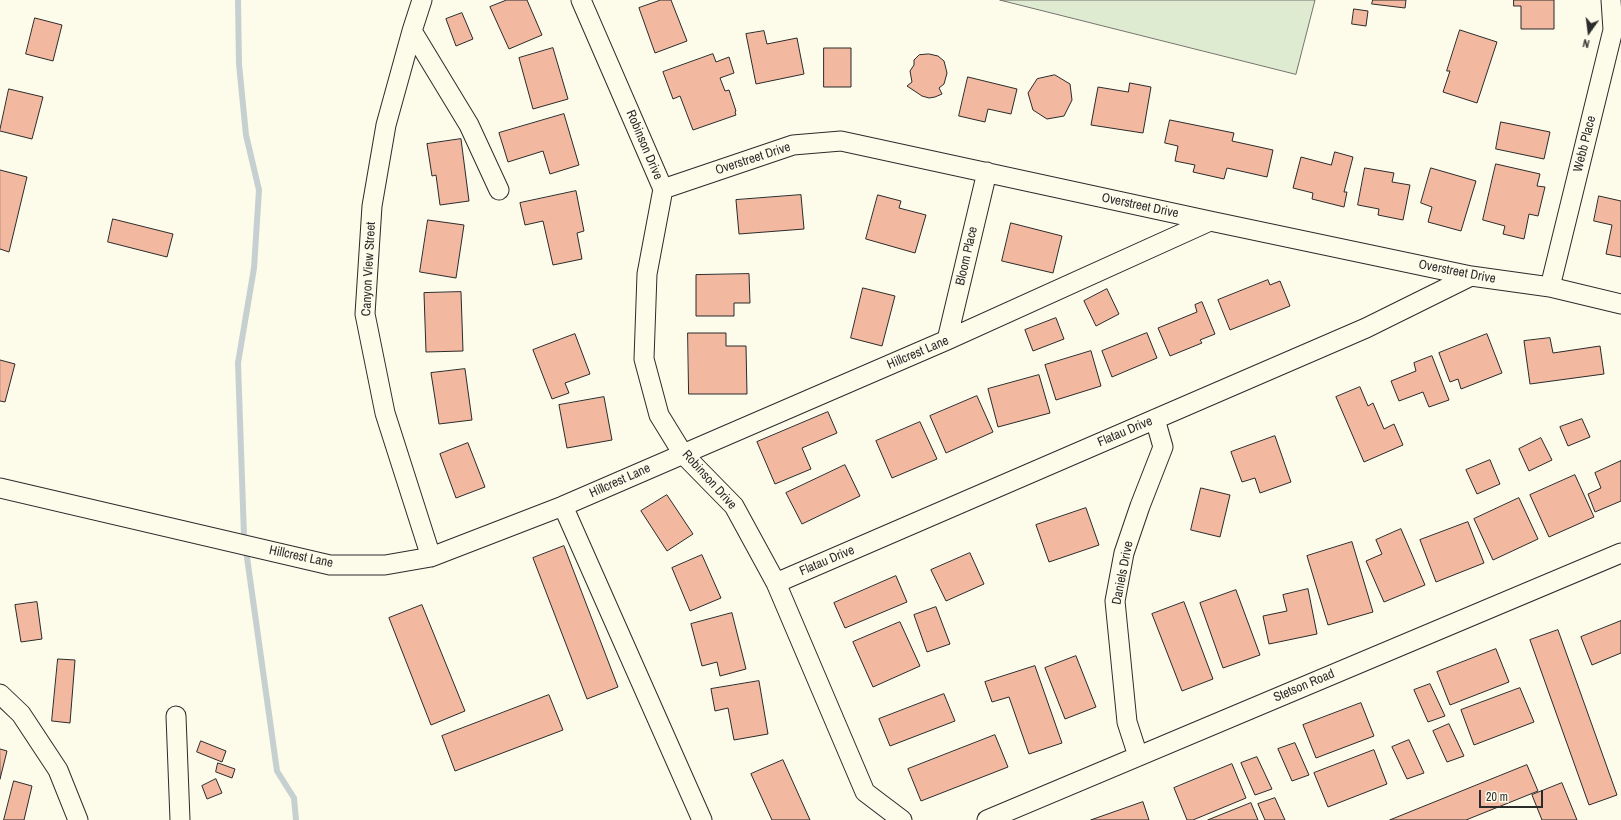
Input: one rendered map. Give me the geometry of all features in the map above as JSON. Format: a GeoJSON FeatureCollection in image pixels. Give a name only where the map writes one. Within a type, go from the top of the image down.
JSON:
{"type":"FeatureCollection","features":[{"type":"Feature","properties":{"kind":"street","name":"Robinson Drive"},"geometry":{"type":"LineString","coordinates":[[581,0],[663,189],[647,274],[644,360],[659,415],[684,454],[734,506],[776,583],[865,792],[902,820]]}},
{"type":"Feature","properties":{"kind":"street","name":"Webb Place"},"geometry":{"type":"LineString","coordinates":[[1550,287],[1613,30],[1610,0]]}},
{"type":"Feature","properties":{"kind":"street","name":"Canyon View Street"},"geometry":{"type":"LineString","coordinates":[[421,1],[386,125],[372,206],[365,314],[386,413],[431,557]]}},
{"type":"Feature","properties":{"kind":"street"},"geometry":{"type":"LineString","coordinates":[[412,31],[470,125],[499,190]]}},
{"type":"Feature","properties":{"kind":"street","name":"Overstreet Drive"},"geometry":{"type":"LineString","coordinates":[[663,189],[793,145],[841,141],[1471,276],[1550,287],[1621,304]]}},
{"type":"Feature","properties":{"kind":"street","name":"Bloom Place"},"geometry":{"type":"LineString","coordinates":[[947,340],[987,172]]}},
{"type":"Feature","properties":{"kind":"street","name":"Hillcrest Lane"},"geometry":{"type":"LineString","coordinates":[[0,488],[330,565],[385,565],[431,557],[563,506],[684,454],[947,340],[1210,221]]}},
{"type":"Feature","properties":{"kind":"street","name":"Flatau Drive"},"geometry":{"type":"LineString","coordinates":[[776,583],[1366,328],[1471,276]]}},
{"type":"Feature","properties":{"kind":"street","name":"Daniels Drive"},"geometry":{"type":"LineString","coordinates":[[1138,756],[1126,722],[1115,601],[1124,553],[1140,506],[1163,447],[1155,419]]}},
{"type":"Feature","properties":{"kind":"street"},"geometry":{"type":"LineString","coordinates":[[563,506],[702,820]]}},
{"type":"Feature","properties":{"kind":"street","name":"Stetson Road"},"geometry":{"type":"LineString","coordinates":[[987,820],[1621,553]]}},
{"type":"Feature","properties":{"kind":"street"},"geometry":{"type":"LineString","coordinates":[[0,694],[22,714],[58,770],[78,820]]}},
{"type":"Feature","properties":{"kind":"street"},"geometry":{"type":"LineString","coordinates":[[176,716],[180,820]]}},
{"type":"Feature","properties":{"kind":"green space"},"geometry":{"type":"Polygon","coordinates":[[[1000,0],[1315,0],[1296,74],[1000,0]]]}},
{"type":"Feature","properties":{"kind":"building"},"geometry":{"type":"Polygon","coordinates":[[[507,0],[527,0],[542,35],[509,49],[490,7],[507,0]]]}},
{"type":"Feature","properties":{"kind":"building"},"geometry":{"type":"Polygon","coordinates":[[[661,0],[671,0],[687,41],[655,53],[639,8],[661,0]]]}},
{"type":"Feature","properties":{"kind":"building"},"geometry":{"type":"Polygon","coordinates":[[[1373,0],[1406,0],[1405,8],[1372,4],[1373,0]]]}},
{"type":"Feature","properties":{"kind":"building"},"geometry":{"type":"Polygon","coordinates":[[[1514,0],[1554,0],[1554,29],[1521,29],[1521,6],[1514,6],[1514,0]]]}},
{"type":"Feature","properties":{"kind":"building"},"geometry":{"type":"Polygon","coordinates":[[[1354,9],[1368,11],[1366,26],[1352,24],[1354,9]]]}},
{"type":"Feature","properties":{"kind":"building"},"geometry":{"type":"Polygon","coordinates":[[[462,13],[473,39],[456,46],[446,19],[462,13]]]}},
{"type":"Feature","properties":{"kind":"building"},"geometry":{"type":"Polygon","coordinates":[[[35,18],[62,25],[53,61],[26,54],[35,18]]]}},
{"type":"Feature","properties":{"kind":"building"},"geometry":{"type":"Polygon","coordinates":[[[1460,30],[1497,42],[1477,103],[1443,92],[1450,71],[1447,71],[1460,30]]]}},
{"type":"Feature","properties":{"kind":"building"},"geometry":{"type":"Polygon","coordinates":[[[764,31],[767,44],[797,38],[804,74],[756,84],[746,34],[764,31]]]}},
{"type":"Feature","properties":{"kind":"building"},"geometry":{"type":"Polygon","coordinates":[[[553,48],[568,99],[533,109],[519,58],[553,48]]]}},
{"type":"Feature","properties":{"kind":"building"},"geometry":{"type":"Polygon","coordinates":[[[824,48],[851,48],[851,87],[824,87],[824,48]]]}},
{"type":"Feature","properties":{"kind":"building"},"geometry":{"type":"Polygon","coordinates":[[[713,54],[716,62],[729,57],[734,73],[720,78],[725,91],[729,90],[736,115],[693,130],[680,96],[673,99],[663,72],[713,54]]]}},
{"type":"Feature","properties":{"kind":"building"},"geometry":{"type":"Polygon","coordinates":[[[929,54],[938,56],[944,61],[947,73],[944,84],[939,88],[942,94],[929,98],[922,96],[907,86],[912,82],[910,71],[914,65],[914,60],[919,55],[929,54]]]}},
{"type":"Feature","properties":{"kind":"building"},"geometry":{"type":"Polygon","coordinates":[[[1055,75],[1070,84],[1072,100],[1064,116],[1047,119],[1033,110],[1028,93],[1037,79],[1055,75]]]}},
{"type":"Feature","properties":{"kind":"building"},"geometry":{"type":"Polygon","coordinates":[[[968,77],[1017,89],[1011,114],[988,109],[985,122],[959,116],[968,77]]]}},
{"type":"Feature","properties":{"kind":"building"},"geometry":{"type":"Polygon","coordinates":[[[1130,83],[1151,87],[1143,133],[1091,125],[1098,87],[1128,92],[1130,83]]]}},
{"type":"Feature","properties":{"kind":"building"},"geometry":{"type":"Polygon","coordinates":[[[9,89],[43,97],[32,139],[0,131],[9,89]]]}},
{"type":"Feature","properties":{"kind":"building"},"geometry":{"type":"Polygon","coordinates":[[[564,114],[579,165],[550,174],[543,151],[508,162],[499,133],[564,114]]]}},
{"type":"Feature","properties":{"kind":"building"},"geometry":{"type":"Polygon","coordinates":[[[1170,120],[1234,133],[1232,141],[1273,150],[1267,177],[1227,168],[1224,179],[1193,172],[1195,165],[1175,161],[1178,146],[1165,143],[1170,120]]]}},
{"type":"Feature","properties":{"kind":"building"},"geometry":{"type":"Polygon","coordinates":[[[1501,122],[1550,132],[1544,159],[1496,149],[1501,122]]]}},
{"type":"Feature","properties":{"kind":"building"},"geometry":{"type":"Polygon","coordinates":[[[461,139],[469,201],[440,205],[436,175],[432,176],[427,144],[461,139]]]}},
{"type":"Feature","properties":{"kind":"building"},"geometry":{"type":"Polygon","coordinates":[[[1335,152],[1353,157],[1344,192],[1347,192],[1344,207],[1312,199],[1313,193],[1293,188],[1301,157],[1331,165],[1335,152]]]}},
{"type":"Feature","properties":{"kind":"building"},"geometry":{"type":"Polygon","coordinates":[[[1496,164],[1540,174],[1537,186],[1545,187],[1538,216],[1529,214],[1524,239],[1503,234],[1505,226],[1483,220],[1496,164]]]}},
{"type":"Feature","properties":{"kind":"building"},"geometry":{"type":"Polygon","coordinates":[[[1365,168],[1394,173],[1392,182],[1410,185],[1403,220],[1378,215],[1379,209],[1358,205],[1365,168]]]}},
{"type":"Feature","properties":{"kind":"building"},"geometry":{"type":"Polygon","coordinates":[[[1431,168],[1476,181],[1461,231],[1428,222],[1432,207],[1421,203],[1431,168]]]}},
{"type":"Feature","properties":{"kind":"building"},"geometry":{"type":"Polygon","coordinates":[[[0,170],[27,177],[9,252],[0,249],[0,170]]]}},
{"type":"Feature","properties":{"kind":"building"},"geometry":{"type":"Polygon","coordinates":[[[576,191],[584,231],[577,233],[582,259],[553,265],[543,221],[525,225],[520,203],[576,191]]]}},
{"type":"Feature","properties":{"kind":"building"},"geometry":{"type":"Polygon","coordinates":[[[801,195],[804,229],[739,234],[736,200],[801,195]]]}},
{"type":"Feature","properties":{"kind":"building"},"geometry":{"type":"Polygon","coordinates":[[[878,195],[901,201],[899,208],[926,215],[915,253],[866,239],[878,195]]]}},
{"type":"Feature","properties":{"kind":"building"},"geometry":{"type":"Polygon","coordinates":[[[1599,196],[1621,201],[1621,257],[1606,254],[1612,225],[1594,221],[1599,196]]]}},
{"type":"Feature","properties":{"kind":"building"},"geometry":{"type":"Polygon","coordinates":[[[113,219],[173,234],[167,257],[108,242],[113,219]]]}},
{"type":"Feature","properties":{"kind":"building"},"geometry":{"type":"Polygon","coordinates":[[[428,220],[464,225],[456,278],[420,272],[428,220]]]}},
{"type":"Feature","properties":{"kind":"building"},"geometry":{"type":"Polygon","coordinates":[[[1011,223],[1062,236],[1053,273],[1002,261],[1011,223]]]}},
{"type":"Feature","properties":{"kind":"building"},"geometry":{"type":"Polygon","coordinates":[[[749,274],[750,303],[734,303],[734,316],[696,316],[696,275],[749,274]]]}},
{"type":"Feature","properties":{"kind":"building"},"geometry":{"type":"Polygon","coordinates":[[[1268,280],[1270,285],[1280,281],[1290,306],[1230,330],[1218,300],[1268,280]]]}},
{"type":"Feature","properties":{"kind":"building"},"geometry":{"type":"Polygon","coordinates":[[[863,288],[895,296],[882,346],[851,338],[863,288]]]}},
{"type":"Feature","properties":{"kind":"building"},"geometry":{"type":"Polygon","coordinates":[[[1107,289],[1119,314],[1096,326],[1084,301],[1107,289]]]}},
{"type":"Feature","properties":{"kind":"building"},"geometry":{"type":"Polygon","coordinates":[[[461,292],[463,351],[426,352],[424,293],[461,292]]]}},
{"type":"Feature","properties":{"kind":"building"},"geometry":{"type":"Polygon","coordinates":[[[1202,302],[1215,334],[1200,340],[1202,343],[1170,356],[1158,328],[1197,312],[1195,305],[1202,302]]]}},
{"type":"Feature","properties":{"kind":"building"},"geometry":{"type":"Polygon","coordinates":[[[1056,318],[1064,339],[1033,351],[1025,330],[1056,318]]]}},
{"type":"Feature","properties":{"kind":"building"},"geometry":{"type":"Polygon","coordinates":[[[688,333],[726,333],[726,346],[746,346],[747,394],[689,394],[688,333]]]}},
{"type":"Feature","properties":{"kind":"building"},"geometry":{"type":"Polygon","coordinates":[[[1147,333],[1157,358],[1112,377],[1102,351],[1147,333]]]}},
{"type":"Feature","properties":{"kind":"building"},"geometry":{"type":"Polygon","coordinates":[[[575,334],[590,374],[565,383],[569,393],[552,399],[533,350],[575,334]]]}},
{"type":"Feature","properties":{"kind":"building"},"geometry":{"type":"Polygon","coordinates":[[[1487,334],[1502,373],[1461,389],[1458,379],[1450,382],[1439,353],[1487,334]]]}},
{"type":"Feature","properties":{"kind":"building"},"geometry":{"type":"Polygon","coordinates":[[[1550,338],[1553,353],[1600,346],[1604,374],[1530,384],[1524,341],[1550,338]]]}},
{"type":"Feature","properties":{"kind":"building"},"geometry":{"type":"Polygon","coordinates":[[[1091,351],[1101,386],[1056,400],[1045,365],[1091,351]]]}},
{"type":"Feature","properties":{"kind":"building"},"geometry":{"type":"Polygon","coordinates":[[[1432,356],[1449,400],[1429,407],[1423,392],[1399,401],[1391,381],[1416,371],[1414,363],[1432,356]]]}},
{"type":"Feature","properties":{"kind":"building"},"geometry":{"type":"Polygon","coordinates":[[[0,360],[15,364],[5,402],[0,401],[0,360]]]}},
{"type":"Feature","properties":{"kind":"building"},"geometry":{"type":"Polygon","coordinates":[[[465,369],[472,420],[439,424],[431,373],[465,369]]]}},
{"type":"Feature","properties":{"kind":"building"},"geometry":{"type":"Polygon","coordinates":[[[1039,375],[1050,413],[998,427],[988,389],[1039,375]]]}},
{"type":"Feature","properties":{"kind":"building"},"geometry":{"type":"Polygon","coordinates":[[[1360,387],[1368,406],[1373,403],[1384,429],[1394,424],[1403,445],[1364,462],[1336,397],[1360,387]]]}},
{"type":"Feature","properties":{"kind":"building"},"geometry":{"type":"Polygon","coordinates":[[[977,396],[993,432],[946,453],[930,416],[977,396]]]}},
{"type":"Feature","properties":{"kind":"building"},"geometry":{"type":"Polygon","coordinates":[[[604,397],[612,440],[567,448],[559,405],[604,397]]]}},
{"type":"Feature","properties":{"kind":"building"},"geometry":{"type":"Polygon","coordinates":[[[828,412],[837,433],[802,448],[811,469],[775,484],[757,442],[828,412]]]}},
{"type":"Feature","properties":{"kind":"building"},"geometry":{"type":"Polygon","coordinates":[[[1582,419],[1590,437],[1568,446],[1560,427],[1582,419]]]}},
{"type":"Feature","properties":{"kind":"building"},"geometry":{"type":"Polygon","coordinates":[[[920,422],[937,459],[892,478],[876,441],[920,422]]]}},
{"type":"Feature","properties":{"kind":"building"},"geometry":{"type":"Polygon","coordinates":[[[1275,436],[1291,482],[1260,493],[1255,478],[1242,482],[1231,452],[1275,436]]]}},
{"type":"Feature","properties":{"kind":"building"},"geometry":{"type":"Polygon","coordinates":[[[1541,438],[1552,460],[1529,471],[1519,449],[1541,438]]]}},
{"type":"Feature","properties":{"kind":"building"},"geometry":{"type":"Polygon","coordinates":[[[468,443],[485,487],[456,498],[440,454],[468,443]]]}},
{"type":"Feature","properties":{"kind":"building"},"geometry":{"type":"Polygon","coordinates":[[[1490,460],[1500,484],[1477,494],[1466,470],[1490,460]]]}},
{"type":"Feature","properties":{"kind":"building"},"geometry":{"type":"Polygon","coordinates":[[[1621,461],[1621,501],[1595,512],[1588,494],[1601,488],[1595,473],[1621,461]]]}},
{"type":"Feature","properties":{"kind":"building"},"geometry":{"type":"Polygon","coordinates":[[[845,465],[860,496],[802,524],[786,493],[845,465]]]}},
{"type":"Feature","properties":{"kind":"building"},"geometry":{"type":"Polygon","coordinates":[[[1575,475],[1594,517],[1549,537],[1530,495],[1575,475]]]}},
{"type":"Feature","properties":{"kind":"building"},"geometry":{"type":"Polygon","coordinates":[[[1201,488],[1230,495],[1220,537],[1191,530],[1201,488]]]}},
{"type":"Feature","properties":{"kind":"building"},"geometry":{"type":"Polygon","coordinates":[[[667,495],[693,534],[667,551],[641,511],[667,495]]]}},
{"type":"Feature","properties":{"kind":"building"},"geometry":{"type":"Polygon","coordinates":[[[1519,498],[1538,539],[1493,560],[1474,519],[1519,498]]]}},
{"type":"Feature","properties":{"kind":"building"},"geometry":{"type":"Polygon","coordinates":[[[1086,508],[1099,545],[1049,562],[1036,525],[1086,508]]]}},
{"type":"Feature","properties":{"kind":"building"},"geometry":{"type":"Polygon","coordinates":[[[1468,522],[1484,563],[1436,582],[1420,540],[1468,522]]]}},
{"type":"Feature","properties":{"kind":"building"},"geometry":{"type":"Polygon","coordinates":[[[1401,529],[1425,585],[1384,602],[1366,561],[1382,554],[1376,540],[1401,529]]]}},
{"type":"Feature","properties":{"kind":"building"},"geometry":{"type":"Polygon","coordinates":[[[1352,542],[1373,612],[1328,625],[1307,556],[1352,542]]]}},
{"type":"Feature","properties":{"kind":"building"},"geometry":{"type":"Polygon","coordinates":[[[564,546],[618,687],[587,699],[533,558],[564,546]]]}},
{"type":"Feature","properties":{"kind":"building"},"geometry":{"type":"Polygon","coordinates":[[[970,553],[984,584],[946,601],[931,570],[970,553]]]}},
{"type":"Feature","properties":{"kind":"building"},"geometry":{"type":"Polygon","coordinates":[[[702,555],[721,598],[690,611],[672,568],[702,555]]]}},
{"type":"Feature","properties":{"kind":"building"},"geometry":{"type":"Polygon","coordinates":[[[896,576],[907,602],[845,628],[834,603],[896,576]]]}},
{"type":"Feature","properties":{"kind":"building"},"geometry":{"type":"Polygon","coordinates":[[[1308,589],[1317,634],[1269,644],[1263,616],[1287,611],[1283,595],[1308,589]]]}},
{"type":"Feature","properties":{"kind":"building"},"geometry":{"type":"Polygon","coordinates":[[[1236,590],[1260,655],[1223,668],[1200,603],[1236,590]]]}},
{"type":"Feature","properties":{"kind":"building"},"geometry":{"type":"Polygon","coordinates":[[[37,602],[42,639],[21,642],[15,605],[37,602]]]}},
{"type":"Feature","properties":{"kind":"building"},"geometry":{"type":"Polygon","coordinates":[[[1184,602],[1213,679],[1182,691],[1152,614],[1184,602]]]}},
{"type":"Feature","properties":{"kind":"building"},"geometry":{"type":"Polygon","coordinates":[[[422,605],[465,711],[431,725],[389,618],[422,605]]]}},
{"type":"Feature","properties":{"kind":"building"},"geometry":{"type":"Polygon","coordinates":[[[936,607],[950,644],[927,652],[914,615],[936,607]]]}},
{"type":"Feature","properties":{"kind":"building"},"geometry":{"type":"Polygon","coordinates":[[[732,613],[746,669],[720,676],[717,662],[702,666],[691,624],[732,613]]]}},
{"type":"Feature","properties":{"kind":"building"},"geometry":{"type":"Polygon","coordinates":[[[1621,621],[1621,653],[1592,665],[1581,637],[1621,621]]]}},
{"type":"Feature","properties":{"kind":"building"},"geometry":{"type":"Polygon","coordinates":[[[900,622],[920,666],[873,687],[853,642],[900,622]]]}},
{"type":"Feature","properties":{"kind":"building"},"geometry":{"type":"Polygon","coordinates":[[[1558,630],[1617,795],[1589,805],[1530,640],[1558,630]]]}},
{"type":"Feature","properties":{"kind":"building"},"geometry":{"type":"Polygon","coordinates":[[[1496,649],[1509,682],[1450,705],[1437,672],[1496,649]]]}},
{"type":"Feature","properties":{"kind":"building"},"geometry":{"type":"Polygon","coordinates":[[[1076,656],[1096,707],[1065,719],[1045,668],[1076,656]]]}},
{"type":"Feature","properties":{"kind":"building"},"geometry":{"type":"Polygon","coordinates":[[[58,659],[75,660],[70,723],[52,721],[58,659]]]}},
{"type":"Feature","properties":{"kind":"building"},"geometry":{"type":"Polygon","coordinates":[[[1035,666],[1062,743],[1029,754],[1009,697],[992,702],[985,682],[1035,666]]]}},
{"type":"Feature","properties":{"kind":"building"},"geometry":{"type":"Polygon","coordinates":[[[759,681],[768,734],[734,740],[728,708],[715,711],[711,689],[759,681]]]}},
{"type":"Feature","properties":{"kind":"building"},"geometry":{"type":"Polygon","coordinates":[[[1430,684],[1445,716],[1428,722],[1414,690],[1430,684]]]}},
{"type":"Feature","properties":{"kind":"building"},"geometry":{"type":"Polygon","coordinates":[[[1520,688],[1534,722],[1474,745],[1461,710],[1520,688]]]}},
{"type":"Feature","properties":{"kind":"building"},"geometry":{"type":"Polygon","coordinates":[[[944,694],[955,721],[890,746],[879,719],[944,694]]]}},
{"type":"Feature","properties":{"kind":"building"},"geometry":{"type":"Polygon","coordinates":[[[549,695],[563,730],[455,771],[442,736],[549,695]]]}},
{"type":"Feature","properties":{"kind":"building"},"geometry":{"type":"Polygon","coordinates":[[[1361,703],[1374,736],[1316,758],[1303,725],[1361,703]]]}},
{"type":"Feature","properties":{"kind":"building"},"geometry":{"type":"Polygon","coordinates":[[[1449,724],[1464,756],[1447,762],[1433,731],[1449,724]]]}},
{"type":"Feature","properties":{"kind":"building"},"geometry":{"type":"Polygon","coordinates":[[[995,735],[1008,767],[921,801],[908,769],[995,735]]]}},
{"type":"Feature","properties":{"kind":"building"},"geometry":{"type":"Polygon","coordinates":[[[1409,740],[1424,773],[1407,779],[1392,747],[1409,740]]]}},
{"type":"Feature","properties":{"kind":"building"},"geometry":{"type":"Polygon","coordinates":[[[201,741],[226,751],[222,762],[197,752],[201,741]]]}},
{"type":"Feature","properties":{"kind":"building"},"geometry":{"type":"Polygon","coordinates":[[[1295,743],[1309,775],[1292,781],[1278,749],[1295,743]]]}},
{"type":"Feature","properties":{"kind":"building"},"geometry":{"type":"Polygon","coordinates":[[[0,749],[7,751],[0,779],[0,749]]]}},
{"type":"Feature","properties":{"kind":"building"},"geometry":{"type":"Polygon","coordinates":[[[1374,750],[1387,784],[1328,807],[1314,773],[1374,750]]]}},
{"type":"Feature","properties":{"kind":"building"},"geometry":{"type":"Polygon","coordinates":[[[1257,757],[1272,789],[1255,795],[1241,763],[1257,757]]]}},
{"type":"Feature","properties":{"kind":"building"},"geometry":{"type":"Polygon","coordinates":[[[783,760],[810,820],[772,820],[751,774],[783,760]]]}},
{"type":"Feature","properties":{"kind":"building"},"geometry":{"type":"Polygon","coordinates":[[[218,763],[235,769],[232,778],[216,772],[218,763]]]}},
{"type":"Feature","properties":{"kind":"building"},"geometry":{"type":"Polygon","coordinates":[[[1232,764],[1246,798],[1193,820],[1187,820],[1174,788],[1232,764]]]}},
{"type":"Feature","properties":{"kind":"building"},"geometry":{"type":"Polygon","coordinates":[[[1527,765],[1538,791],[1466,820],[1390,820],[1527,765]]]}},
{"type":"Feature","properties":{"kind":"building"},"geometry":{"type":"Polygon","coordinates":[[[216,779],[222,793],[207,799],[202,786],[216,779]]]}},
{"type":"Feature","properties":{"kind":"building"},"geometry":{"type":"Polygon","coordinates":[[[14,781],[32,786],[24,820],[4,820],[14,781]]]}},
{"type":"Feature","properties":{"kind":"building"},"geometry":{"type":"Polygon","coordinates":[[[1562,783],[1577,820],[1542,820],[1532,795],[1562,783]]]}},
{"type":"Feature","properties":{"kind":"building"},"geometry":{"type":"Polygon","coordinates":[[[1275,798],[1285,820],[1265,820],[1258,804],[1275,798]]]}},
{"type":"Feature","properties":{"kind":"building"},"geometry":{"type":"Polygon","coordinates":[[[1143,802],[1149,820],[1091,820],[1143,802]]]}},
{"type":"Feature","properties":{"kind":"building"},"geometry":{"type":"Polygon","coordinates":[[[1251,803],[1258,820],[1208,820],[1251,803]]]}},
{"type":"Feature","properties":{"kind":"waterway"},"geometry":{"type":"LineString","coordinates":[[238,0],[239,64],[246,135],[259,190],[254,268],[238,363],[244,536],[277,771],[294,798],[296,820]]}}]}
